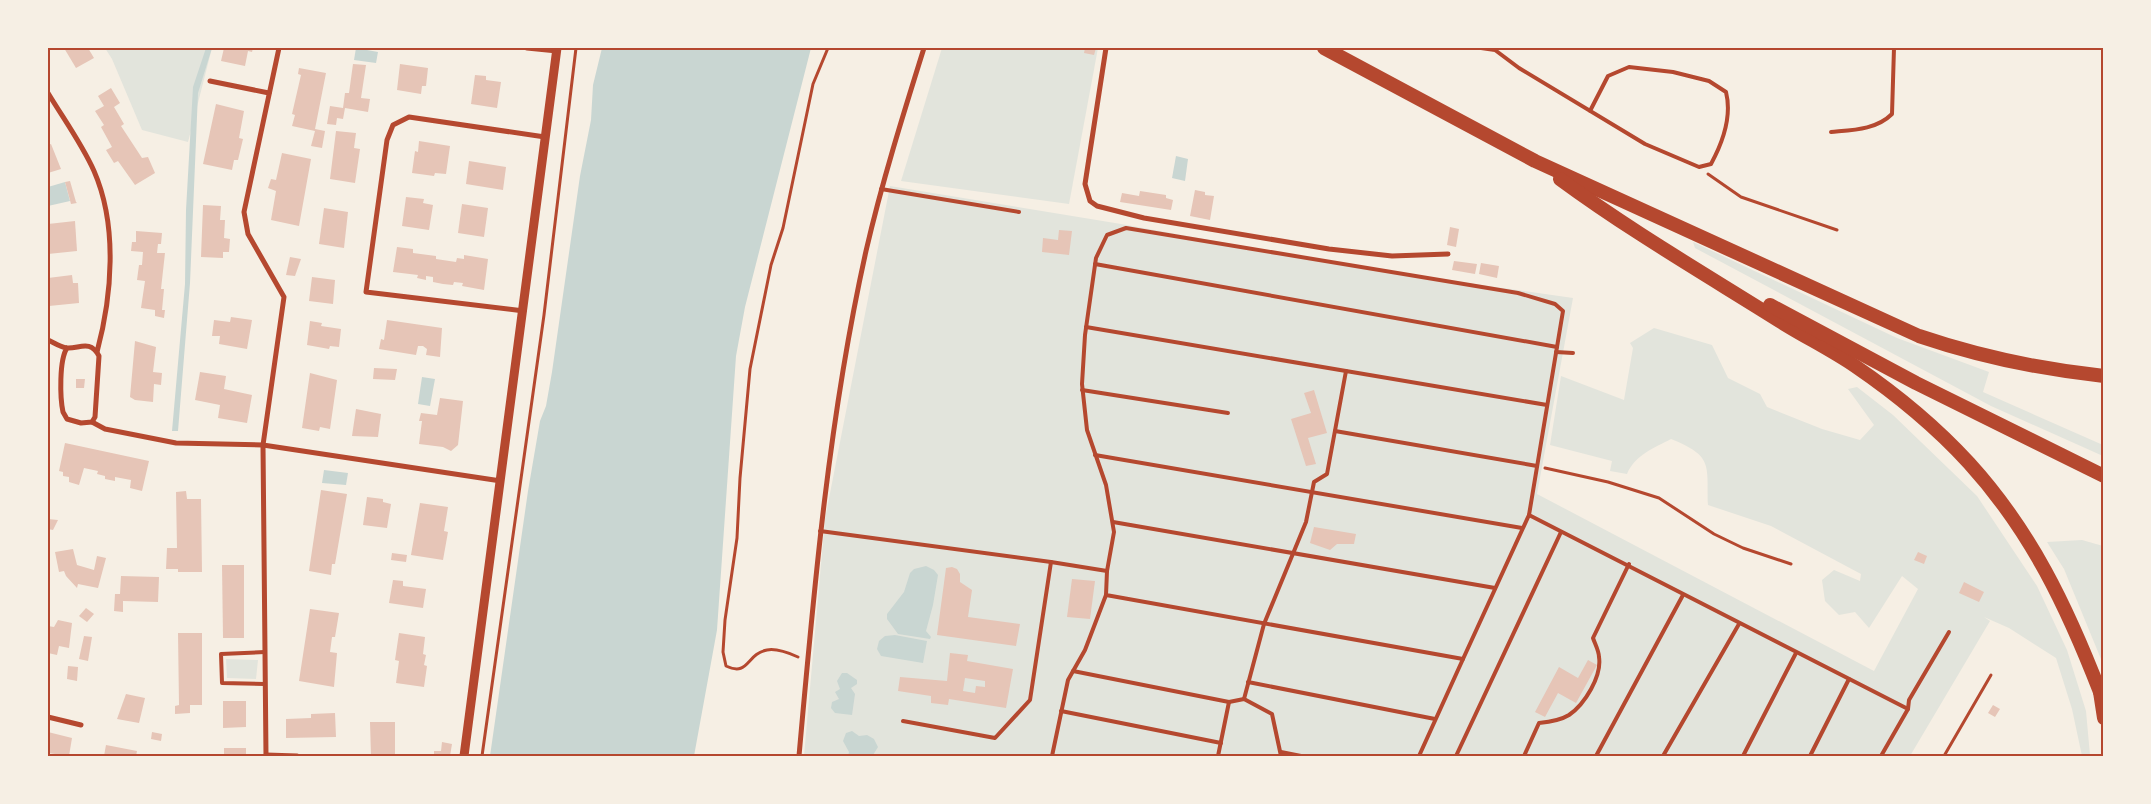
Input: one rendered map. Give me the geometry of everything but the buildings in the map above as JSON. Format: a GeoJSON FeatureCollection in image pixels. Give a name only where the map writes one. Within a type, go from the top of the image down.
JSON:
{"type":"FeatureCollection","features":[{"type":"Feature","properties":{"kind":"highway"},"geometry":{"type":"LineString","coordinates":[[1326,48],[1536,161],[1918,336],[1971,353],[2043,369],[2104,376]]}},
{"type":"Feature","properties":{"kind":"highway"},"geometry":{"type":"LineString","coordinates":[[1536,161],[1652,241],[1855,366],[1896,397],[1948,442],[1998,497],[2035,550],[2064,603],[2102,693],[2104,718]]}},
{"type":"Feature","properties":{"kind":"highway"},"geometry":{"type":"LineString","coordinates":[[1652,241],[1916,383],[2104,476]]}},
{"type":"Feature","properties":{"kind":"street"},"geometry":{"type":"LineString","coordinates":[[279,48],[244,212],[248,234],[284,297],[263,445],[266,756],[297,756]]}},
{"type":"Feature","properties":{"kind":"street"},"geometry":{"type":"LineString","coordinates":[[464,756],[557,49],[527,48]]}},
{"type":"Feature","properties":{"kind":"street"},"geometry":{"type":"LineString","coordinates":[[799,756],[820,531],[848,349],[866,254],[881,189],[924,48]]}},
{"type":"Feature","properties":{"kind":"street"},"geometry":{"type":"LineString","coordinates":[[1106,48],[1085,184],[1090,201],[1097,206],[1144,218],[1321,248],[1392,256],[1448,254]]}},
{"type":"Feature","properties":{"kind":"street"},"geometry":{"type":"LineString","coordinates":[[210,81],[269,93]]}},
{"type":"Feature","properties":{"kind":"street"},"geometry":{"type":"LineString","coordinates":[[48,92],[94,172],[104,206],[110,245],[105,319],[97,352],[99,363],[92,422]]}},
{"type":"Feature","properties":{"kind":"street"},"geometry":{"type":"LineString","coordinates":[[524,311],[366,292],[387,140],[393,125],[409,117],[545,137]]}},
{"type":"Feature","properties":{"kind":"street"},"geometry":{"type":"LineString","coordinates":[[48,340],[67,348],[82,345],[97,352]]}},
{"type":"Feature","properties":{"kind":"street"},"geometry":{"type":"LineString","coordinates":[[67,348],[63,354],[63,412],[71,420],[92,422],[104,429],[176,443],[263,445],[501,480]]}},
{"type":"Feature","properties":{"kind":"street"},"geometry":{"type":"LineString","coordinates":[[48,718],[81,725]]}},
{"type":"Feature","properties":{"kind":"lane"},"geometry":{"type":"LineString","coordinates":[[1481,48],[1496,49],[1519,68],[1590,111],[1645,144],[1699,167],[1711,164],[1721,146],[1730,107],[1726,92],[1709,81],[1673,72],[1629,68],[1608,76],[1590,111]]}},
{"type":"Feature","properties":{"kind":"lane"},"geometry":{"type":"LineString","coordinates":[[1831,132],[1873,127],[1884,122],[1892,114],[1894,48]]}},
{"type":"Feature","properties":{"kind":"lane"},"geometry":{"type":"LineString","coordinates":[[881,189],[1019,212]]}},
{"type":"Feature","properties":{"kind":"lane"},"geometry":{"type":"LineString","coordinates":[[1052,756],[1068,680],[1086,650],[1106,595],[1107,571],[1114,532],[1113,522],[1106,485],[1086,430],[1082,390],[1086,328],[1095,264],[1107,235],[1126,228],[1518,293],[1555,304],[1563,312],[1529,515],[1419,756]]}},
{"type":"Feature","properties":{"kind":"lane"},"geometry":{"type":"LineString","coordinates":[[1095,264],[1557,347]]}},
{"type":"Feature","properties":{"kind":"lane"},"geometry":{"type":"LineString","coordinates":[[1086,328],[1547,405]]}},
{"type":"Feature","properties":{"kind":"lane"},"geometry":{"type":"LineString","coordinates":[[1556,352],[1573,353]]}},
{"type":"Feature","properties":{"kind":"lane"},"geometry":{"type":"LineString","coordinates":[[1244,699],[1264,624],[1292,552],[1306,522],[1314,482],[1327,474],[1346,371]]}},
{"type":"Feature","properties":{"kind":"lane"},"geometry":{"type":"LineString","coordinates":[[1082,390],[1228,413]]}},
{"type":"Feature","properties":{"kind":"lane"},"geometry":{"type":"LineString","coordinates":[[1335,431],[1537,466]]}},
{"type":"Feature","properties":{"kind":"lane"},"geometry":{"type":"LineString","coordinates":[[1095,456],[1522,528]]}},
{"type":"Feature","properties":{"kind":"lane"},"geometry":{"type":"LineString","coordinates":[[1529,515],[1629,564],[1683,595],[1908,709]]}},
{"type":"Feature","properties":{"kind":"lane"},"geometry":{"type":"LineString","coordinates":[[1113,522],[1495,588]]}},
{"type":"Feature","properties":{"kind":"lane"},"geometry":{"type":"LineString","coordinates":[[820,531],[1107,571]]}},
{"type":"Feature","properties":{"kind":"lane"},"geometry":{"type":"LineString","coordinates":[[1456,756],[1561,532]]}},
{"type":"Feature","properties":{"kind":"lane"},"geometry":{"type":"LineString","coordinates":[[903,722],[995,738],[1030,700],[1050,562]]}},
{"type":"Feature","properties":{"kind":"lane"},"geometry":{"type":"LineString","coordinates":[[1524,756],[1539,723],[1554,721],[1570,714],[1591,690],[1599,674],[1600,657],[1593,638],[1629,564]]}},
{"type":"Feature","properties":{"kind":"lane"},"geometry":{"type":"LineString","coordinates":[[1106,595],[1463,659]]}},
{"type":"Feature","properties":{"kind":"lane"},"geometry":{"type":"LineString","coordinates":[[1596,756],[1683,595]]}},
{"type":"Feature","properties":{"kind":"lane"},"geometry":{"type":"LineString","coordinates":[[1663,756],[1739,624]]}},
{"type":"Feature","properties":{"kind":"lane"},"geometry":{"type":"LineString","coordinates":[[1881,756],[1908,709],[1909,700],[1949,632]]}},
{"type":"Feature","properties":{"kind":"lane"},"geometry":{"type":"LineString","coordinates":[[265,652],[221,654],[222,683],[265,684]]}},
{"type":"Feature","properties":{"kind":"lane"},"geometry":{"type":"LineString","coordinates":[[1743,756],[1796,652]]}},
{"type":"Feature","properties":{"kind":"lane"},"geometry":{"type":"LineString","coordinates":[[1073,671],[1229,702],[1244,699],[1272,714],[1281,754],[1300,756]]}},
{"type":"Feature","properties":{"kind":"lane"},"geometry":{"type":"LineString","coordinates":[[1810,756],[1849,680]]}},
{"type":"Feature","properties":{"kind":"lane"},"geometry":{"type":"LineString","coordinates":[[1248,682],[1435,720]]}},
{"type":"Feature","properties":{"kind":"lane"},"geometry":{"type":"LineString","coordinates":[[1218,756],[1229,702]]}},
{"type":"Feature","properties":{"kind":"lane"},"geometry":{"type":"LineString","coordinates":[[1061,711],[1221,743]]}},
{"type":"Feature","properties":{"kind":"path"},"geometry":{"type":"LineString","coordinates":[[482,756],[544,315],[576,48]]}},
{"type":"Feature","properties":{"kind":"path"},"geometry":{"type":"LineString","coordinates":[[803,659],[784,651],[766,650],[750,659],[742,669],[736,670],[726,666],[722,652],[737,538],[740,478],[750,369],[771,265],[783,228],[813,84],[828,48]]}},
{"type":"Feature","properties":{"kind":"path"},"geometry":{"type":"LineString","coordinates":[[1699,167],[1741,197],[1837,230]]}},
{"type":"Feature","properties":{"kind":"path"},"geometry":{"type":"LineString","coordinates":[[1537,466],[1608,482],[1659,498],[1714,534],[1743,548],[1791,564]]}},
{"type":"Feature","properties":{"kind":"path"},"geometry":{"type":"LineString","coordinates":[[1944,756],[1991,675]]}},
{"type":"Feature","properties":{"kind":"shaded area"},"geometry":{"type":"Polygon","coordinates":[[[105,48],[212,48],[188,142],[142,130],[112,59],[105,48]]]}},
{"type":"Feature","properties":{"kind":"shaded area"},"geometry":{"type":"Polygon","coordinates":[[[206,48],[212,48],[198,93],[190,283],[178,431],[172,431],[185,284],[186,210],[193,87],[206,48]]]}},
{"type":"Feature","properties":{"kind":"shaded area"},"geometry":{"type":"Polygon","coordinates":[[[356,48],[378,52],[376,63],[354,60],[356,48]]]}},
{"type":"Feature","properties":{"kind":"shaded area"},"geometry":{"type":"Polygon","coordinates":[[[602,48],[811,48],[745,307],[736,356],[717,630],[694,756],[490,756],[528,491],[540,421],[546,406],[552,372],[580,176],[591,120],[593,85],[602,48]]]}},
{"type":"Feature","properties":{"kind":"shaded area"},"geometry":{"type":"Polygon","coordinates":[[[942,48],[1098,48],[1069,204],[901,181],[942,48]]]}},
{"type":"Feature","properties":{"kind":"shaded area"},"geometry":{"type":"Polygon","coordinates":[[[1176,156],[1188,159],[1185,181],[1172,178],[1176,156]]]}},
{"type":"Feature","properties":{"kind":"shaded area"},"geometry":{"type":"Polygon","coordinates":[[[65,182],[70,201],[48,206],[48,187],[65,182]]]}},
{"type":"Feature","properties":{"kind":"shaded area"},"geometry":{"type":"Polygon","coordinates":[[[890,186],[1121,224],[1375,270],[1573,298],[1537,494],[1874,671],[1918,589],[1902,576],[1869,628],[1855,612],[1839,615],[1825,601],[1822,580],[1834,570],[1860,581],[1861,574],[1771,526],[1708,505],[1708,480],[1705,463],[1701,457],[1685,445],[1671,439],[1640,457],[1630,467],[1627,474],[1610,471],[1612,461],[1550,445],[1561,376],[1624,400],[1633,348],[1630,343],[1654,328],[1712,345],[1728,378],[1760,394],[1767,407],[1822,429],[1860,440],[1874,425],[1848,389],[1857,387],[1893,415],[1977,496],[2037,586],[2067,650],[2086,711],[2090,755],[2082,756],[2072,709],[2056,658],[2009,628],[1984,617],[1990,621],[1910,756],[804,756],[825,519],[890,186]]]}},
{"type":"Feature","properties":{"kind":"shaded area"},"geometry":{"type":"Polygon","coordinates":[[[1693,242],[1897,338],[1989,372],[1983,392],[2103,445],[2103,456],[1991,406],[1695,248],[1693,242]]]}},
{"type":"Feature","properties":{"kind":"shaded area"},"geometry":{"type":"Polygon","coordinates":[[[422,377],[435,379],[430,406],[418,404],[422,377]]]}},
{"type":"Feature","properties":{"kind":"shaded area"},"geometry":{"type":"Polygon","coordinates":[[[324,470],[348,473],[346,485],[322,483],[324,470]]]}},
{"type":"Feature","properties":{"kind":"shaded area"},"geometry":{"type":"Polygon","coordinates":[[[2082,540],[2103,546],[2103,664],[2064,569],[2047,542],[2082,540]]]}},
{"type":"Feature","properties":{"kind":"shaded area"},"geometry":{"type":"Polygon","coordinates":[[[926,566],[934,570],[938,575],[926,631],[931,637],[930,639],[898,634],[887,619],[887,614],[904,592],[910,573],[914,569],[926,566]]]}},
{"type":"Feature","properties":{"kind":"shaded area"},"geometry":{"type":"Polygon","coordinates":[[[895,635],[927,641],[923,663],[881,656],[877,649],[879,641],[885,636],[895,635]]]}},
{"type":"Feature","properties":{"kind":"shaded area"},"geometry":{"type":"Polygon","coordinates":[[[226,659],[258,660],[256,679],[227,678],[226,659]]]}},
{"type":"Feature","properties":{"kind":"shaded area"},"geometry":{"type":"Polygon","coordinates":[[[842,673],[847,673],[857,680],[857,684],[851,688],[855,694],[852,715],[835,713],[831,708],[832,702],[839,699],[835,692],[840,689],[837,681],[842,673]]]}},
{"type":"Feature","properties":{"kind":"shaded area"},"geometry":{"type":"Polygon","coordinates":[[[852,731],[859,736],[867,735],[874,739],[878,747],[873,755],[848,756],[849,752],[843,741],[846,733],[852,731]]]}}]}
